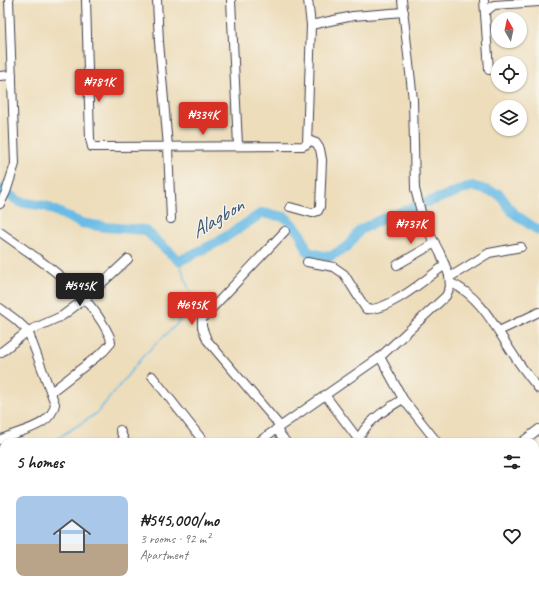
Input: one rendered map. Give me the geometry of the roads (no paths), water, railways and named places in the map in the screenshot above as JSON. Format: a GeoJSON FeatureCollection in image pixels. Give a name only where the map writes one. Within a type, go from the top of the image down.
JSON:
{"type":"FeatureCollection","features":[{"type":"Feature","properties":{"kind":"street"},"geometry":{"type":"LineString","coordinates":[[0,204],[16,164],[9,0]]}},
{"type":"Feature","properties":{"kind":"street"},"geometry":{"type":"LineString","coordinates":[[86,0],[90,139],[92,147],[168,148],[238,145],[303,146],[307,144],[311,25],[308,0]]}},
{"type":"Feature","properties":{"kind":"street"},"geometry":{"type":"LineString","coordinates":[[157,0],[168,148],[171,219]]}},
{"type":"Feature","properties":{"kind":"street"},"geometry":{"type":"LineString","coordinates":[[231,0],[238,145]]}},
{"type":"Feature","properties":{"kind":"street"},"geometry":{"type":"LineString","coordinates":[[264,438],[380,357],[446,296],[450,280],[435,243],[424,223],[418,206],[415,189],[413,100],[402,0]]}},
{"type":"Feature","properties":{"kind":"street"},"geometry":{"type":"LineString","coordinates":[[484,0],[489,70]]}},
{"type":"Feature","properties":{"kind":"street"},"geometry":{"type":"LineString","coordinates":[[485,12],[491,3],[539,2]]}},
{"type":"Feature","properties":{"kind":"street"},"geometry":{"type":"LineString","coordinates":[[311,25],[353,16],[404,12]]}},
{"type":"Feature","properties":{"kind":"street"},"geometry":{"type":"LineString","coordinates":[[0,76],[12,75]]}},
{"type":"Feature","properties":{"kind":"street"},"geometry":{"type":"LineString","coordinates":[[290,207],[312,213],[318,211],[320,208],[322,160],[320,149],[316,143],[308,140]]}},
{"type":"Feature","properties":{"kind":"street"},"geometry":{"type":"LineString","coordinates":[[284,231],[202,319],[202,327],[207,340],[278,428],[284,438]]}},
{"type":"Feature","properties":{"kind":"street"},"geometry":{"type":"LineString","coordinates":[[0,232],[56,272],[86,298],[106,328],[111,343],[104,351],[51,392]]}},
{"type":"Feature","properties":{"kind":"street"},"geometry":{"type":"LineString","coordinates":[[397,265],[435,243]]}},
{"type":"Feature","properties":{"kind":"street"},"geometry":{"type":"LineString","coordinates":[[450,280],[489,253],[521,247]]}},
{"type":"Feature","properties":{"kind":"street"},"geometry":{"type":"LineString","coordinates":[[0,353],[28,331],[62,316],[86,298],[128,259]]}},
{"type":"Feature","properties":{"kind":"street"},"geometry":{"type":"LineString","coordinates":[[307,262],[339,270],[344,274],[366,310],[385,305],[426,282],[445,265]]}},
{"type":"Feature","properties":{"kind":"street"},"geometry":{"type":"LineString","coordinates":[[450,280],[465,291],[492,320],[500,331],[514,357],[539,389]]}},
{"type":"Feature","properties":{"kind":"street"},"geometry":{"type":"LineString","coordinates":[[0,308],[28,331],[55,404],[54,408],[46,419],[35,426],[10,434],[3,438]]}},
{"type":"Feature","properties":{"kind":"street"},"geometry":{"type":"LineString","coordinates":[[500,331],[539,312]]}},
{"type":"Feature","properties":{"kind":"street"},"geometry":{"type":"LineString","coordinates":[[380,357],[403,399],[434,438]]}},
{"type":"Feature","properties":{"kind":"street"},"geometry":{"type":"LineString","coordinates":[[152,376],[201,438]]}},
{"type":"Feature","properties":{"kind":"street"},"geometry":{"type":"LineString","coordinates":[[325,394],[357,438]]}},
{"type":"Feature","properties":{"kind":"street"},"geometry":{"type":"LineString","coordinates":[[359,438],[366,427],[381,413],[403,399]]}},
{"type":"Feature","properties":{"kind":"street"},"geometry":{"type":"LineString","coordinates":[[527,438],[539,429]]}},
{"type":"Feature","properties":{"kind":"street"},"geometry":{"type":"LineString","coordinates":[[120,430],[123,438]]}},
{"type":"Feature","properties":{"kind":"waterway","name":"Alagbon"},"geometry":{"type":"LineString","coordinates":[[0,189],[20,202],[45,206],[81,223],[105,227],[145,230],[179,261],[218,242],[262,213],[285,217],[300,233],[308,252],[329,257],[347,247],[360,230],[382,219],[472,186],[499,194],[512,212],[539,231]]}},
{"type":"Feature","properties":{"kind":"waterway"},"geometry":{"type":"LineString","coordinates":[[58,438],[97,413],[144,355],[176,325],[193,301],[179,261]]}}]}
